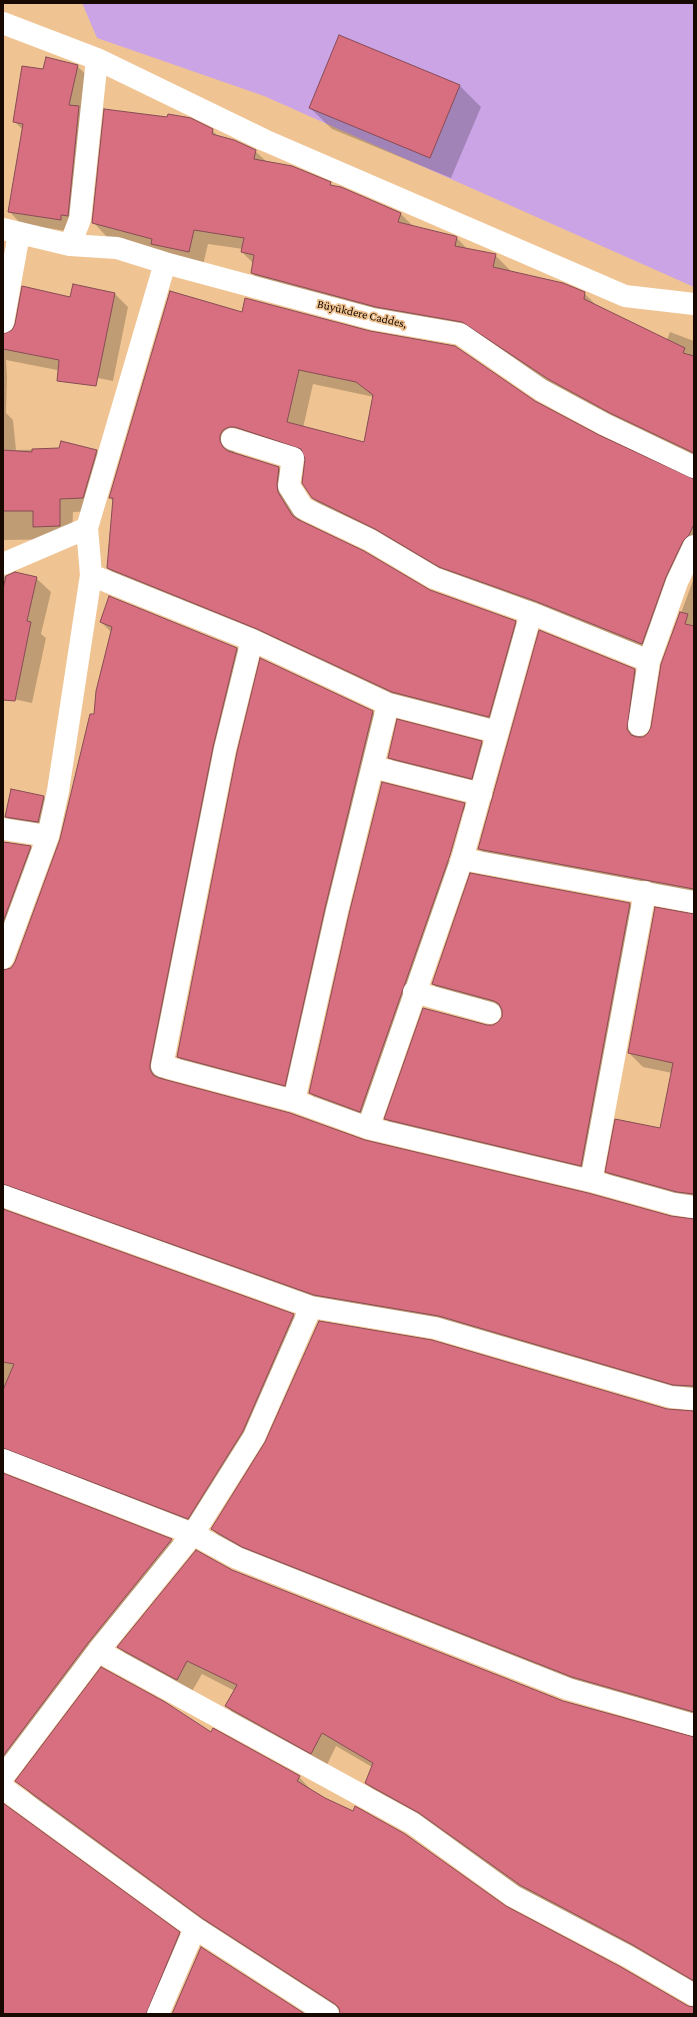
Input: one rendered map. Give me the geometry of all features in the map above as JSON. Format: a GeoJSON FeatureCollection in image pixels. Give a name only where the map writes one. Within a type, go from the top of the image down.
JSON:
{"type":"FeatureCollection","features":[{"type":"Feature","properties":{"kind":"street"},"geometry":{"type":"LineString","coordinates":[[3,23],[97,59],[264,140],[625,296],[694,304]]}},
{"type":"Feature","properties":{"kind":"street"},"geometry":{"type":"LineString","coordinates":[[70,245],[80,219],[97,59]]}},
{"type":"Feature","properties":{"kind":"street"},"geometry":{"type":"LineString","coordinates":[[3,322],[11,232]]}},
{"type":"Feature","properties":{"kind":"street","name":"Büyükdere Caddes,"},"geometry":{"type":"LineString","coordinates":[[11,232],[70,245],[117,248],[165,263],[373,319],[460,334],[541,390],[604,424],[694,468]]}},
{"type":"Feature","properties":{"kind":"street"},"geometry":{"type":"LineString","coordinates":[[3,958],[48,836],[58,791],[91,575],[87,528],[165,263]]}},
{"type":"Feature","properties":{"kind":"street"},"geometry":{"type":"LineString","coordinates":[[232,439],[293,458],[289,486],[303,508],[370,540],[434,578],[531,613],[649,661]]}},
{"type":"Feature","properties":{"kind":"street"},"geometry":{"type":"LineString","coordinates":[[3,564],[87,528]]}},
{"type":"Feature","properties":{"kind":"street"},"geometry":{"type":"LineString","coordinates":[[638,725],[649,661],[677,582],[694,546]]}},
{"type":"Feature","properties":{"kind":"street"},"geometry":{"type":"LineString","coordinates":[[91,575],[252,640],[388,704],[496,732]]}},
{"type":"Feature","properties":{"kind":"street"},"geometry":{"type":"LineString","coordinates":[[368,1128],[414,992],[462,859],[481,794],[496,732],[531,613]]}},
{"type":"Feature","properties":{"kind":"street"},"geometry":{"type":"LineString","coordinates":[[252,640],[224,749],[162,1066],[294,1101],[368,1128],[591,1181],[674,1204],[694,1207]]}},
{"type":"Feature","properties":{"kind":"street"},"geometry":{"type":"LineString","coordinates":[[294,1101],[337,911],[388,704]]}},
{"type":"Feature","properties":{"kind":"street"},"geometry":{"type":"LineString","coordinates":[[373,767],[481,794]]}},
{"type":"Feature","properties":{"kind":"street"},"geometry":{"type":"LineString","coordinates":[[3,829],[48,836]]}},
{"type":"Feature","properties":{"kind":"street"},"geometry":{"type":"LineString","coordinates":[[462,859],[694,902]]}},
{"type":"Feature","properties":{"kind":"street"},"geometry":{"type":"LineString","coordinates":[[591,1181],[645,892]]}},
{"type":"Feature","properties":{"kind":"street"},"geometry":{"type":"LineString","coordinates":[[414,992],[490,1013]]}},
{"type":"Feature","properties":{"kind":"street"},"geometry":{"type":"LineString","coordinates":[[3,1196],[311,1307],[435,1328],[671,1396],[694,1399]]}},
{"type":"Feature","properties":{"kind":"street"},"geometry":{"type":"LineString","coordinates":[[3,1777],[98,1651],[193,1534],[254,1437],[311,1307]]}},
{"type":"Feature","properties":{"kind":"street"},"geometry":{"type":"LineString","coordinates":[[3,1460],[193,1534],[237,1558],[568,1689],[694,1725]]}},
{"type":"Feature","properties":{"kind":"street"},"geometry":{"type":"LineString","coordinates":[[98,1651],[412,1823],[513,1896],[627,1956],[694,1995]]}},
{"type":"Feature","properties":{"kind":"street"},"geometry":{"type":"LineString","coordinates":[[3,1788],[195,1928],[326,2013]]}},
{"type":"Feature","properties":{"kind":"street"},"geometry":{"type":"LineString","coordinates":[[158,2014],[195,1928]]}},
{"type":"Feature","properties":{"kind":"shaded area"},"geometry":{"type":"Polygon","coordinates":[[[82,3],[694,3],[694,287],[264,96],[97,38],[82,3]]]}},
{"type":"Feature","properties":{"kind":"building"},"geometry":{"type":"Polygon","coordinates":[[[339,35],[460,85],[430,158],[309,108],[339,35]]]}},
{"type":"Feature","properties":{"kind":"building"},"geometry":{"type":"Polygon","coordinates":[[[46,57],[78,65],[69,105],[79,106],[68,216],[61,215],[61,220],[8,212],[23,124],[13,122],[22,66],[43,69],[46,57]]]}},
{"type":"Feature","properties":{"kind":"building"},"geometry":{"type":"Polygon","coordinates":[[[104,109],[167,117],[168,114],[191,118],[213,129],[212,134],[234,140],[256,150],[254,159],[292,166],[331,182],[330,185],[341,187],[401,213],[398,222],[457,237],[455,246],[496,254],[493,267],[563,283],[585,292],[584,299],[685,348],[683,353],[694,356],[694,453],[610,413],[548,379],[462,322],[376,307],[251,273],[254,255],[241,252],[244,238],[194,230],[189,252],[151,244],[152,239],[92,223],[104,109]]]}},
{"type":"Feature","properties":{"kind":"building"},"geometry":{"type":"Polygon","coordinates":[[[73,284],[115,293],[96,386],[57,381],[59,360],[3,349],[3,334],[12,330],[15,324],[22,286],[70,297],[73,284]]]}},
{"type":"Feature","properties":{"kind":"building"},"geometry":{"type":"Polygon","coordinates":[[[170,291],[242,312],[245,298],[370,331],[455,346],[535,401],[599,435],[694,479],[694,524],[689,535],[683,541],[666,577],[642,644],[535,601],[439,567],[375,529],[312,498],[302,483],[305,459],[301,449],[235,427],[229,427],[223,430],[220,435],[220,441],[223,447],[228,451],[279,467],[277,484],[278,492],[292,515],[297,519],[364,551],[430,590],[516,621],[489,717],[392,692],[257,629],[107,568],[113,498],[109,498],[170,291]],[[299,370],[287,422],[364,442],[373,395],[356,382],[299,370]]]}},
{"type":"Feature","properties":{"kind":"building"},"geometry":{"type":"Polygon","coordinates":[[[61,441],[97,450],[83,498],[60,499],[60,526],[33,527],[33,511],[3,511],[3,450],[32,452],[32,449],[59,448],[61,441]]]}},
{"type":"Feature","properties":{"kind":"building"},"geometry":{"type":"Polygon","coordinates":[[[15,572],[37,577],[27,621],[31,622],[15,701],[3,700],[3,589],[6,576],[15,572]]]}},
{"type":"Feature","properties":{"kind":"building"},"geometry":{"type":"Polygon","coordinates":[[[109,596],[237,648],[213,747],[150,1064],[150,1069],[153,1075],[159,1078],[290,1113],[365,1140],[588,1193],[671,1216],[694,1219],[694,1386],[673,1385],[439,1316],[314,1295],[3,1184],[3,970],[11,968],[15,962],[60,839],[90,714],[94,714],[96,691],[112,627],[100,622],[109,596]]]}},
{"type":"Feature","properties":{"kind":"building"},"geometry":{"type":"Polygon","coordinates":[[[680,612],[688,614],[685,624],[694,626],[694,889],[478,849],[539,630],[635,669],[627,729],[631,735],[643,737],[648,733],[651,727],[661,664],[680,612]]]}},
{"type":"Feature","properties":{"kind":"building"},"geometry":{"type":"Polygon","coordinates":[[[260,658],[373,711],[325,908],[285,1086],[177,1057],[237,752],[260,658]]]}},
{"type":"Feature","properties":{"kind":"building"},"geometry":{"type":"Polygon","coordinates":[[[397,719],[482,741],[472,779],[388,758],[397,719]]]}},
{"type":"Feature","properties":{"kind":"building"},"geometry":{"type":"Polygon","coordinates":[[[382,782],[465,803],[450,855],[360,1112],[309,1093],[349,914],[382,782]]]}},
{"type":"Feature","properties":{"kind":"building"},"geometry":{"type":"Polygon","coordinates":[[[11,789],[44,796],[38,822],[5,817],[11,789]]]}},
{"type":"Feature","properties":{"kind":"building"},"geometry":{"type":"Polygon","coordinates":[[[3,842],[31,846],[3,922],[3,842]]]}},
{"type":"Feature","properties":{"kind":"building"},"geometry":{"type":"Polygon","coordinates":[[[470,873],[630,903],[581,1166],[384,1119],[423,1008],[487,1025],[493,1025],[502,1017],[502,1010],[499,1004],[494,1001],[432,984],[470,873]]]}},
{"type":"Feature","properties":{"kind":"building"},"geometry":{"type":"Polygon","coordinates":[[[655,907],[694,914],[694,1194],[677,1192],[605,1172],[615,1119],[660,1128],[673,1063],[628,1053],[655,907]]]}},
{"type":"Feature","properties":{"kind":"building"},"geometry":{"type":"Polygon","coordinates":[[[3,1209],[294,1314],[243,1431],[188,1519],[3,1448],[3,1390],[14,1364],[3,1362],[3,1209]]]}},
{"type":"Feature","properties":{"kind":"building"},"geometry":{"type":"Polygon","coordinates":[[[319,1321],[432,1340],[667,1409],[694,1411],[694,1712],[572,1677],[242,1547],[211,1529],[265,1442],[319,1321]]]}},
{"type":"Feature","properties":{"kind":"building"},"geometry":{"type":"Polygon","coordinates":[[[3,1473],[172,1539],[88,1643],[3,1756],[3,1473]]]}},
{"type":"Feature","properties":{"kind":"building"},"geometry":{"type":"Polygon","coordinates":[[[196,1550],[232,1570],[563,1701],[694,1737],[694,1981],[633,1945],[520,1885],[419,1813],[365,1783],[373,1763],[322,1733],[311,1754],[225,1706],[237,1685],[187,1661],[177,1680],[117,1647],[196,1550]]]}},
{"type":"Feature","properties":{"kind":"building"},"geometry":{"type":"Polygon","coordinates":[[[101,1667],[165,1702],[211,1732],[213,1728],[300,1776],[297,1781],[325,1798],[353,1811],[355,1806],[405,1834],[506,1906],[621,1967],[688,2006],[694,2007],[694,2014],[340,2014],[339,2008],[335,2004],[202,1918],[15,1781],[101,1667]]]}},
{"type":"Feature","properties":{"kind":"building"},"geometry":{"type":"Polygon","coordinates":[[[3,1803],[180,1932],[146,2014],[3,2014],[3,1803]]]}},
{"type":"Feature","properties":{"kind":"building"},"geometry":{"type":"Polygon","coordinates":[[[201,1947],[305,2014],[172,2014],[201,1947]]]}}]}
